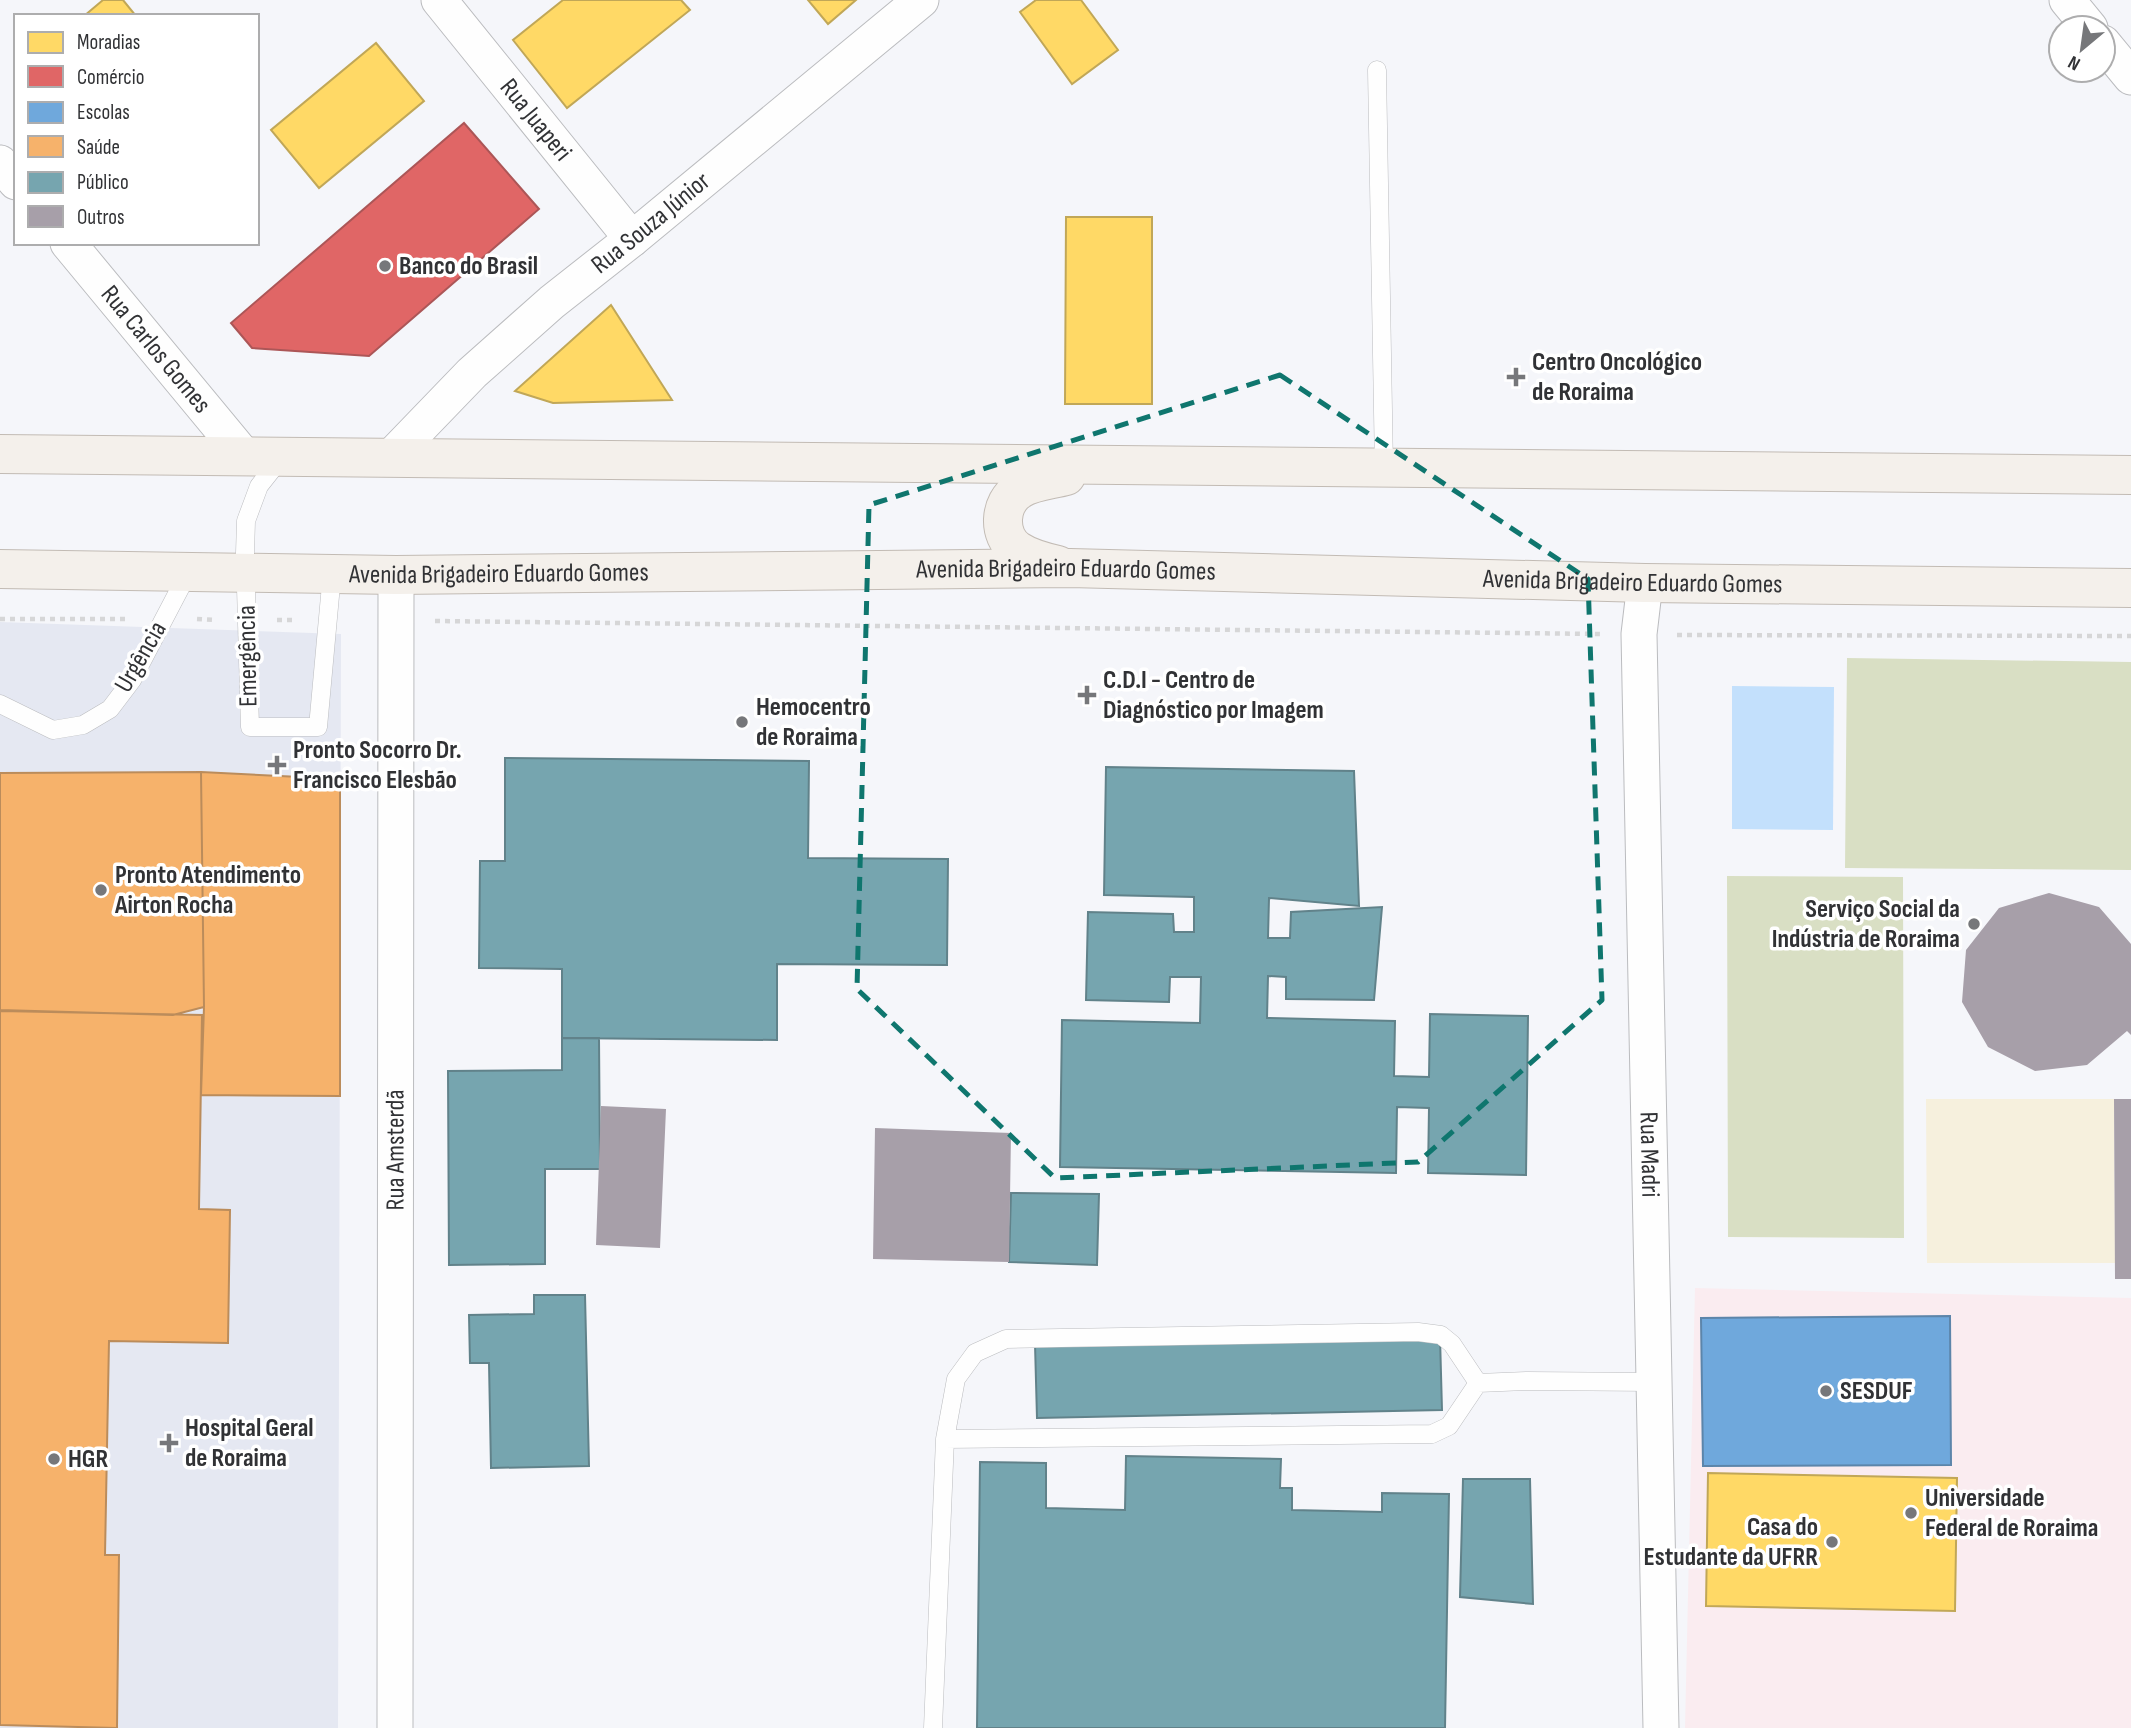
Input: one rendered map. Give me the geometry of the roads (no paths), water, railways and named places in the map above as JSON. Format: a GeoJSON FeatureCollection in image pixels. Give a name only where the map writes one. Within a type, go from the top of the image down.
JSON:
{"type":"FeatureCollection","features":[{"type":"Feature","properties":{"kind":"main road"},"geometry":{"type":"LineString","coordinates":[[0,454],[2131,475]]}},
{"type":"Feature","properties":{"kind":"main road"},"geometry":{"type":"LineString","coordinates":[[1070,569],[1037,560],[1017,549],[1004,530],[1002,516],[1011,496],[1022,487],[1098,465]]}},
{"type":"Feature","properties":{"kind":"main road","name":"Avenida Brigadeiro Eduardo Gomes"},"geometry":{"type":"LineString","coordinates":[[0,569],[396,575],[1070,569],[1645,583],[2131,588]]}},
{"type":"Feature","properties":{"kind":"street","name":"Rua Juaperi"},"geometry":{"type":"LineString","coordinates":[[439,0],[632,239]]}},
{"type":"Feature","properties":{"kind":"street","name":"Rua Souza Júnior"},"geometry":{"type":"LineString","coordinates":[[391,457],[472,373],[552,302],[921,0]]}},
{"type":"Feature","properties":{"kind":"street"},"geometry":{"type":"LineString","coordinates":[[2067,0],[2078,14]]}},
{"type":"Feature","properties":{"kind":"street"},"geometry":{"type":"LineString","coordinates":[[2117,60],[2131,77]]}},
{"type":"Feature","properties":{"kind":"street"},"geometry":{"type":"LineString","coordinates":[[0,163],[14,179]]}},
{"type":"Feature","properties":{"kind":"street","name":"Rua Carlos Gomes"},"geometry":{"type":"LineString","coordinates":[[70,245],[263,457]]}},
{"type":"Feature","properties":{"kind":"street","name":"Rua Amsterdã"},"geometry":{"type":"LineString","coordinates":[[395,1728],[396,575]]}},
{"type":"Feature","properties":{"kind":"street","name":"Rua Madri"},"geometry":{"type":"LineString","coordinates":[[1645,583],[1639,634],[1661,1728]]}},
{"type":"Feature","properties":{"kind":"lane"},"geometry":{"type":"LineString","coordinates":[[1377,71],[1384,468]]}},
{"type":"Feature","properties":{"kind":"lane","name":"Emergência"},"geometry":{"type":"LineString","coordinates":[[263,457],[259,486],[246,521],[250,727],[318,727],[332,574]]}},
{"type":"Feature","properties":{"kind":"lane","name":"Urgência"},"geometry":{"type":"LineString","coordinates":[[0,704],[53,730],[83,725],[110,709],[132,680],[188,573]]}},
{"type":"Feature","properties":{"kind":"lane"},"geometry":{"type":"LineString","coordinates":[[933,1728],[944,1438],[956,1379],[975,1353],[1006,1339],[1418,1332],[1441,1335],[1452,1344],[1478,1383]]}},
{"type":"Feature","properties":{"kind":"lane"},"geometry":{"type":"LineString","coordinates":[[1478,1383],[1654,1382]]}},
{"type":"Feature","properties":{"kind":"lane"},"geometry":{"type":"LineString","coordinates":[[944,1438],[1432,1434],[1449,1426],[1478,1383]]}},
{"type":"Feature","properties":{"kind":"water"},"geometry":{"type":"Polygon","coordinates":[[[1732,686],[1834,687],[1833,830],[1732,829],[1732,686]]]}},
{"type":"Feature","properties":{"kind":"place","name":"Banco do Brasil"},"geometry":{"type":"Point","coordinates":[385,266]}},
{"type":"Feature","properties":{"kind":"place","name":"Centro Oncológico de Roraima"},"geometry":{"type":"Point","coordinates":[1516,377]}},
{"type":"Feature","properties":{"kind":"place","name":"C.D.I - Centro de Diagnóstico por Imagem"},"geometry":{"type":"Point","coordinates":[1087,695]}},
{"type":"Feature","properties":{"kind":"place","name":"Hemocentro de Roraima"},"geometry":{"type":"Point","coordinates":[742,722]}},
{"type":"Feature","properties":{"kind":"place","name":"Pronto Socorro Dr. Francisco Elesbão"},"geometry":{"type":"Point","coordinates":[277,765]}},
{"type":"Feature","properties":{"kind":"place","name":"Pronto Atendimento Airton Rocha"},"geometry":{"type":"Point","coordinates":[101,890]}},
{"type":"Feature","properties":{"kind":"place","name":"Serviço Social da Indústria de Roraima"},"geometry":{"type":"Point","coordinates":[1974,924]}},
{"type":"Feature","properties":{"kind":"place","name":"SESDUF"},"geometry":{"type":"Point","coordinates":[1826,1391]}},
{"type":"Feature","properties":{"kind":"place","name":"Hospital Geral de Roraima"},"geometry":{"type":"Point","coordinates":[169,1443]}},
{"type":"Feature","properties":{"kind":"place","name":"HGR"},"geometry":{"type":"Point","coordinates":[54,1459]}},
{"type":"Feature","properties":{"kind":"place","name":"Universidade Federal de Roraima"},"geometry":{"type":"Point","coordinates":[1911,1513]}},
{"type":"Feature","properties":{"kind":"place","name":"Casa do Estudante da UFRR"},"geometry":{"type":"Point","coordinates":[1832,1542]}}]}
